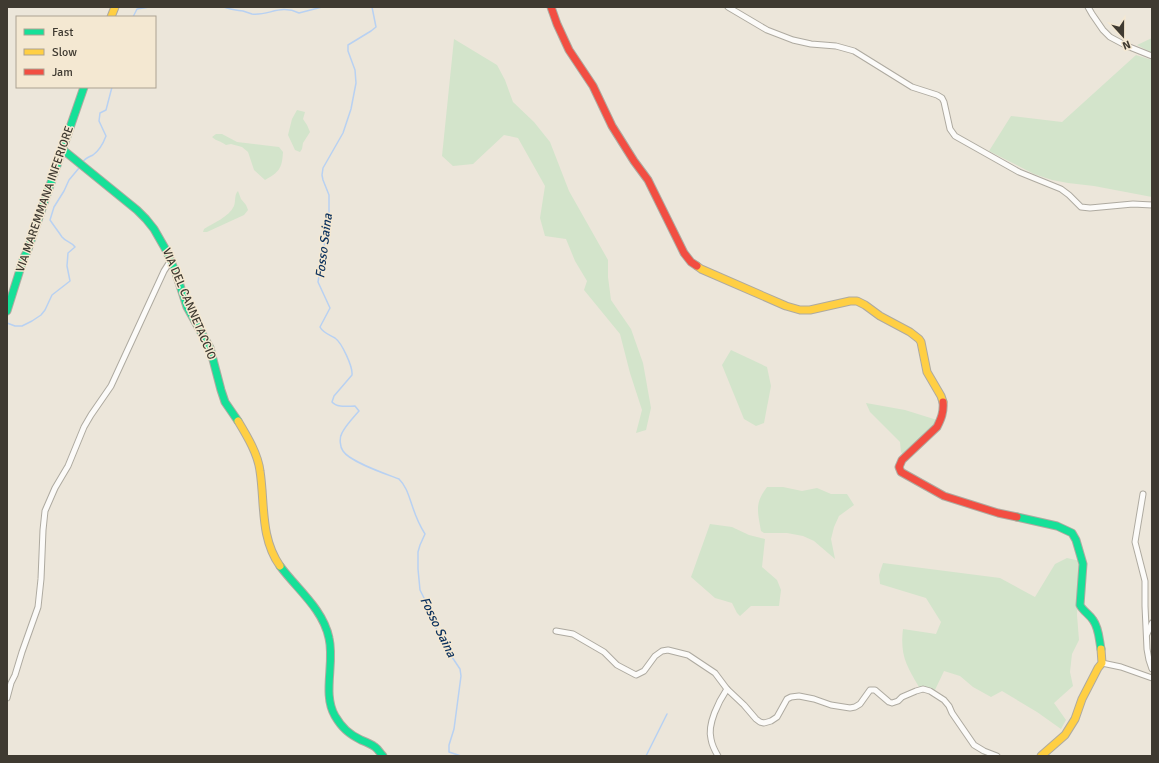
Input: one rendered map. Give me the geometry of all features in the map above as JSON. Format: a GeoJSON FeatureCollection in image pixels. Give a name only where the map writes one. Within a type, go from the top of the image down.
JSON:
{"type":"FeatureCollection","features":[{"type":"Feature","properties":{"kind":"street"},"geometry":{"type":"LineString","coordinates":[[551,7],[569,50],[593,86],[612,126],[648,180],[684,253],[691,262],[701,269],[734,284],[796,309],[808,310],[850,301],[857,302],[905,329],[918,339],[921,344],[927,372],[942,399],[944,412],[934,430],[903,458],[899,466],[900,471],[944,496],[998,513],[1057,526],[1072,533],[1076,540],[1083,564],[1080,605],[1082,609],[1093,619],[1097,626],[1102,653],[1102,663],[1082,699],[1075,719],[1065,735],[1041,756]]}},
{"type":"Feature","properties":{"kind":"street"},"geometry":{"type":"LineString","coordinates":[[728,7],[761,27],[782,36],[804,43],[836,46],[854,51],[912,87],[939,96],[943,99],[949,127],[955,136],[1019,172],[1063,190],[1081,207],[1092,208],[1133,204],[1152,205]]}},
{"type":"Feature","properties":{"kind":"street"},"geometry":{"type":"LineString","coordinates":[[1088,7],[1103,30],[1110,37],[1152,56]]}},
{"type":"Feature","properties":{"kind":"street","name":"VIA MAREMMANA INFERIORE"},"geometry":{"type":"LineString","coordinates":[[7,311],[84,88]]}},
{"type":"Feature","properties":{"kind":"street","name":"VIA DEL CANNETACCIO"},"geometry":{"type":"LineString","coordinates":[[62,149],[149,222],[162,240],[171,260],[189,312],[206,338],[212,353],[216,373],[226,403],[249,440],[258,464],[267,538],[274,555],[285,572],[322,617],[327,628],[331,643],[329,692],[335,719],[346,732],[374,747],[383,756]]}},
{"type":"Feature","properties":{"kind":"street"},"geometry":{"type":"LineString","coordinates":[[7,698],[38,607],[45,510],[68,466],[84,427],[111,386],[164,271],[171,260]]}},
{"type":"Feature","properties":{"kind":"street"},"geometry":{"type":"LineString","coordinates":[[1143,494],[1135,542],[1146,581],[1145,606],[1148,656],[1152,669]]}},
{"type":"Feature","properties":{"kind":"street"},"geometry":{"type":"LineString","coordinates":[[1147,635],[1152,623]]}},
{"type":"Feature","properties":{"kind":"street"},"geometry":{"type":"LineString","coordinates":[[556,631],[573,634],[604,652],[617,665],[636,675],[644,671],[655,656],[662,651],[668,650],[688,655],[715,673],[727,689],[756,719],[764,723],[777,717],[787,699],[791,697],[800,696],[831,705],[850,708],[858,706],[870,690],[875,690],[892,703],[916,691],[930,691],[944,700],[949,706],[952,713],[974,745],[997,756]]}},
{"type":"Feature","properties":{"kind":"street"},"geometry":{"type":"LineString","coordinates":[[1102,663],[1117,665],[1152,678]]}},
{"type":"Feature","properties":{"kind":"street"},"geometry":{"type":"LineString","coordinates":[[718,756],[711,739],[711,725],[717,708],[727,689]]}},
{"type":"Feature","properties":{"kind":"green space"},"geometry":{"type":"Polygon","coordinates":[[[1152,38],[1152,53],[1137,45],[1152,38]]]}},
{"type":"Feature","properties":{"kind":"green space"},"geometry":{"type":"Polygon","coordinates":[[[454,39],[497,65],[505,80],[513,102],[534,122],[550,142],[569,191],[608,260],[608,277],[611,300],[631,329],[643,363],[651,408],[646,430],[636,433],[642,410],[630,373],[620,334],[584,290],[587,281],[575,261],[566,239],[545,236],[540,218],[545,186],[518,138],[504,135],[473,164],[453,166],[442,156],[454,39]]]}},
{"type":"Feature","properties":{"kind":"green space"},"geometry":{"type":"Polygon","coordinates":[[[1136,55],[1152,60],[1152,197],[1052,180],[1034,174],[989,151],[1011,116],[1062,122],[1136,55]]]}},
{"type":"Feature","properties":{"kind":"green space"},"geometry":{"type":"Polygon","coordinates":[[[297,110],[305,112],[303,119],[310,132],[303,143],[300,152],[295,150],[288,135],[292,119],[297,110]]]}},
{"type":"Feature","properties":{"kind":"green space"},"geometry":{"type":"Polygon","coordinates":[[[216,134],[222,134],[237,142],[279,147],[283,152],[281,166],[274,175],[265,180],[254,170],[248,152],[242,147],[231,144],[226,145],[212,137],[216,134]]]}},
{"type":"Feature","properties":{"kind":"green space"},"geometry":{"type":"Polygon","coordinates":[[[238,191],[248,210],[244,215],[207,232],[203,232],[204,229],[225,217],[232,210],[238,191]]]}},
{"type":"Feature","properties":{"kind":"green space"},"geometry":{"type":"Polygon","coordinates":[[[731,350],[767,367],[771,386],[764,423],[756,426],[744,419],[722,365],[731,350]]]}},
{"type":"Feature","properties":{"kind":"green space"},"geometry":{"type":"Polygon","coordinates":[[[866,403],[905,410],[937,420],[927,435],[903,455],[901,452],[900,442],[870,412],[866,403]]]}},
{"type":"Feature","properties":{"kind":"green space"},"geometry":{"type":"Polygon","coordinates":[[[767,487],[783,487],[802,491],[817,488],[831,494],[847,494],[854,505],[839,516],[834,527],[831,539],[835,559],[814,541],[803,536],[787,533],[764,533],[761,531],[758,508],[760,498],[767,487]]]}},
{"type":"Feature","properties":{"kind":"green space"},"geometry":{"type":"Polygon","coordinates":[[[710,524],[732,527],[749,535],[765,539],[762,567],[777,580],[781,590],[779,606],[751,606],[740,616],[732,603],[715,598],[691,577],[710,524]]]}},
{"type":"Feature","properties":{"kind":"green space"},"geometry":{"type":"Polygon","coordinates":[[[1067,558],[1080,561],[1077,615],[1079,640],[1072,654],[1070,672],[1073,686],[1054,703],[1066,720],[1061,729],[1037,712],[1002,691],[991,697],[973,687],[960,676],[944,671],[935,690],[919,687],[907,666],[903,653],[903,629],[936,634],[941,622],[926,598],[880,584],[879,575],[883,563],[1000,578],[1035,597],[1055,564],[1067,558]]]}},
{"type":"Feature","properties":{"kind":"waterway","name":"Fosso Saina"},"geometry":{"type":"LineString","coordinates":[[134,16],[137,9],[149,7]]}},
{"type":"Feature","properties":{"kind":"waterway","name":"Fosso Saina"},"geometry":{"type":"LineString","coordinates":[[224,7],[252,14],[280,10],[299,13],[322,7]]}},
{"type":"Feature","properties":{"kind":"waterway","name":"Fosso Saina"},"geometry":{"type":"LineString","coordinates":[[372,7],[376,27],[348,45],[348,51],[355,70],[356,83],[351,109],[343,133],[323,168],[323,180],[329,195],[329,217],[318,282],[330,308],[320,327],[335,338],[341,345],[352,371],[352,375],[334,396],[332,402],[340,406],[355,406],[359,411],[348,424],[340,437],[343,451],[360,463],[399,479],[402,482],[421,528],[425,534],[418,552],[420,590],[431,612],[442,642],[460,669],[461,676],[454,729],[449,745],[449,752],[461,756]]}},
{"type":"Feature","properties":{"kind":"waterway","name":"Fosso Saina"},"geometry":{"type":"LineString","coordinates":[[82,163],[98,151],[105,139],[106,136],[99,121],[100,113],[106,110],[112,88]]}},
{"type":"Feature","properties":{"kind":"waterway","name":"Fosso Saina"},"geometry":{"type":"LineString","coordinates":[[7,323],[15,326],[22,326],[32,321],[41,315],[45,310],[52,295],[70,281],[67,266],[68,253],[75,247],[62,237],[50,220],[54,207],[69,180],[79,168]]}},
{"type":"Feature","properties":{"kind":"waterway"},"geometry":{"type":"LineString","coordinates":[[646,756],[667,714]]}},
{"type":"Feature","properties":{"kind":"traffic: fast"},"geometry":{"type":"LineString","coordinates":[[7,311],[24,257],[84,88]]}},
{"type":"Feature","properties":{"kind":"traffic: fast"},"geometry":{"type":"LineString","coordinates":[[62,149],[137,210],[154,229],[166,250],[176,273],[187,307],[210,348],[225,402],[238,421]]}},
{"type":"Feature","properties":{"kind":"traffic: fast"},"geometry":{"type":"LineString","coordinates":[[1017,517],[1057,526],[1072,533],[1076,540],[1083,564],[1080,605],[1095,623],[1098,630],[1101,649]]}},
{"type":"Feature","properties":{"kind":"traffic: fast"},"geometry":{"type":"LineString","coordinates":[[280,566],[309,600],[326,628],[329,638],[331,658],[329,698],[335,716],[340,724],[349,733],[373,746],[383,756]]}},
{"type":"Feature","properties":{"kind":"traffic: slow"},"geometry":{"type":"LineString","coordinates":[[111,16],[115,7]]}},
{"type":"Feature","properties":{"kind":"traffic: slow"},"geometry":{"type":"LineString","coordinates":[[697,266],[786,306],[800,310],[810,310],[850,301],[857,301],[865,305],[880,316],[910,332],[919,339],[921,342],[927,372],[943,402]]}},
{"type":"Feature","properties":{"kind":"traffic: slow"},"geometry":{"type":"LineString","coordinates":[[238,421],[252,445],[257,458],[260,471],[266,532],[269,544],[280,566]]}},
{"type":"Feature","properties":{"kind":"traffic: slow"},"geometry":{"type":"LineString","coordinates":[[1041,756],[1065,735],[1075,719],[1082,699],[1102,663],[1101,649]]}},
{"type":"Feature","properties":{"kind":"traffic: jam"},"geometry":{"type":"LineString","coordinates":[[551,7],[569,50],[593,86],[612,126],[648,180],[684,253],[691,262],[697,266]]}},
{"type":"Feature","properties":{"kind":"traffic: jam"},"geometry":{"type":"LineString","coordinates":[[943,402],[942,415],[937,427],[902,460],[899,467],[901,472],[944,496],[998,513],[1017,517]]}}]}
